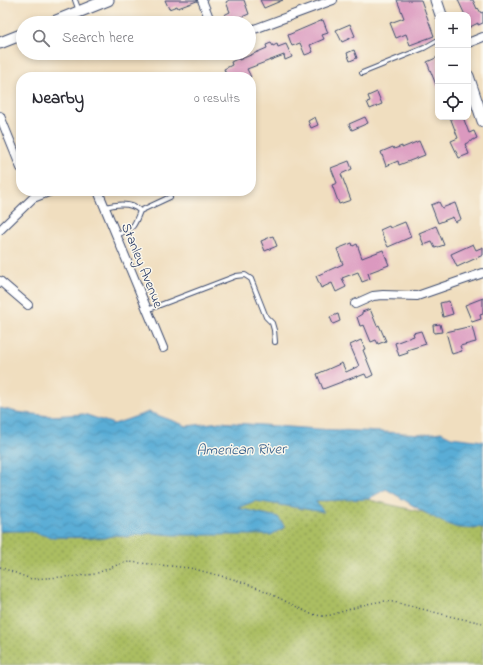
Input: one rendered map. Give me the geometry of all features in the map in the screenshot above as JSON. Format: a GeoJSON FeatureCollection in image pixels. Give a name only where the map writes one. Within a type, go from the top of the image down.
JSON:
{"type":"FeatureCollection","features":[{"type":"Feature","properties":{"kind":"street"},"geometry":{"type":"LineString","coordinates":[[69,16],[108,0]]}},
{"type":"Feature","properties":{"kind":"street"},"geometry":{"type":"LineString","coordinates":[[202,0],[208,16]]}},
{"type":"Feature","properties":{"kind":"street"},"geometry":{"type":"LineString","coordinates":[[256,29],[333,0]]}},
{"type":"Feature","properties":{"kind":"street"},"geometry":{"type":"LineString","coordinates":[[436,0],[441,12]]}},
{"type":"Feature","properties":{"kind":"street"},"geometry":{"type":"LineString","coordinates":[[0,43],[16,37]]}},
{"type":"Feature","properties":{"kind":"street"},"geometry":{"type":"LineString","coordinates":[[471,42],[483,37]]}},
{"type":"Feature","properties":{"kind":"street"},"geometry":{"type":"LineString","coordinates":[[471,82],[480,102],[483,121]]}},
{"type":"Feature","properties":{"kind":"street"},"geometry":{"type":"LineString","coordinates":[[0,116],[16,156]]}},
{"type":"Feature","properties":{"kind":"street"},"geometry":{"type":"LineString","coordinates":[[0,230],[30,196]]}},
{"type":"Feature","properties":{"kind":"street","name":"Stanley Avenue"},"geometry":{"type":"LineString","coordinates":[[100,196],[163,348]]}},
{"type":"Feature","properties":{"kind":"street"},"geometry":{"type":"LineString","coordinates":[[355,304],[373,296],[417,296],[483,273]]}},
{"type":"Feature","properties":{"kind":"street"},"geometry":{"type":"LineString","coordinates":[[0,281],[28,305]]}},
{"type":"Feature","properties":{"kind":"lane"},"geometry":{"type":"LineString","coordinates":[[75,0],[79,12]]}},
{"type":"Feature","properties":{"kind":"lane"},"geometry":{"type":"LineString","coordinates":[[362,73],[424,48],[435,42]]}},
{"type":"Feature","properties":{"kind":"lane"},"geometry":{"type":"LineString","coordinates":[[117,235],[130,229],[135,224],[140,211],[170,197]]}},
{"type":"Feature","properties":{"kind":"lane"},"geometry":{"type":"LineString","coordinates":[[105,207],[116,204],[133,206],[140,211]]}},
{"type":"Feature","properties":{"kind":"lane"},"geometry":{"type":"LineString","coordinates":[[147,310],[236,276],[244,275],[251,279],[266,317],[272,323],[275,342]]}},
{"type":"Feature","properties":{"kind":"path"},"geometry":{"type":"LineString","coordinates":[[0,567],[30,579],[95,574],[122,563],[130,562],[190,568],[233,578],[261,589],[311,614],[322,616],[330,615],[383,601],[394,602],[483,623]]}},
{"type":"Feature","properties":{"kind":"green space"},"geometry":{"type":"Polygon","coordinates":[[[344,494],[483,526],[483,665],[0,665],[0,532],[60,526],[203,496],[344,494]]]}},
{"type":"Feature","properties":{"kind":"water","name":"American River"},"geometry":{"type":"Polygon","coordinates":[[[0,408],[17,412],[50,416],[84,414],[114,424],[149,412],[187,426],[220,422],[318,429],[425,434],[441,432],[451,437],[483,441],[483,528],[458,528],[446,524],[386,489],[368,499],[315,501],[324,512],[255,501],[238,508],[278,517],[285,527],[271,535],[174,535],[151,533],[126,537],[116,535],[105,538],[50,537],[29,531],[0,531],[0,408]]]}},
{"type":"Feature","properties":{"kind":"building"},"geometry":{"type":"Polygon","coordinates":[[[165,0],[197,1],[178,8],[177,6],[169,9],[165,0]]]}},
{"type":"Feature","properties":{"kind":"building"},"geometry":{"type":"Polygon","coordinates":[[[229,0],[244,0],[249,14],[244,16],[224,16],[230,12],[226,2],[229,0]]]}},
{"type":"Feature","properties":{"kind":"building"},"geometry":{"type":"Polygon","coordinates":[[[260,0],[283,0],[264,8],[260,0]]]}},
{"type":"Feature","properties":{"kind":"building"},"geometry":{"type":"Polygon","coordinates":[[[397,0],[421,0],[434,36],[410,45],[406,34],[396,38],[390,23],[404,18],[397,0]]]}},
{"type":"Feature","properties":{"kind":"building"},"geometry":{"type":"Polygon","coordinates":[[[458,0],[473,0],[477,9],[478,8],[481,13],[483,12],[483,23],[478,25],[478,23],[471,26],[471,12],[464,12],[458,0]]]}},
{"type":"Feature","properties":{"kind":"building"},"geometry":{"type":"Polygon","coordinates":[[[323,20],[328,33],[322,35],[324,39],[310,45],[313,52],[305,55],[300,43],[292,46],[288,35],[323,20]]]}},
{"type":"Feature","properties":{"kind":"building"},"geometry":{"type":"Polygon","coordinates":[[[350,24],[355,36],[342,42],[336,30],[350,24]]]}},
{"type":"Feature","properties":{"kind":"building"},"geometry":{"type":"Polygon","coordinates":[[[271,43],[273,46],[277,44],[278,47],[286,44],[292,57],[285,60],[284,55],[247,69],[248,72],[225,72],[224,69],[232,65],[231,62],[235,60],[256,60],[256,53],[267,48],[266,45],[271,43]]]}},
{"type":"Feature","properties":{"kind":"building"},"geometry":{"type":"Polygon","coordinates":[[[354,50],[357,58],[350,61],[347,53],[354,50]]]}},
{"type":"Feature","properties":{"kind":"building"},"geometry":{"type":"Polygon","coordinates":[[[435,58],[435,82],[427,62],[435,58]]]}},
{"type":"Feature","properties":{"kind":"building"},"geometry":{"type":"Polygon","coordinates":[[[377,92],[382,104],[370,109],[367,102],[370,101],[368,96],[377,92]]]}},
{"type":"Feature","properties":{"kind":"building"},"geometry":{"type":"Polygon","coordinates":[[[315,117],[318,125],[311,128],[308,121],[315,117]]]}},
{"type":"Feature","properties":{"kind":"building"},"geometry":{"type":"Polygon","coordinates":[[[365,117],[368,123],[352,130],[349,124],[365,117]]]}},
{"type":"Feature","properties":{"kind":"building"},"geometry":{"type":"Polygon","coordinates":[[[451,120],[464,120],[469,133],[474,131],[477,138],[465,144],[469,154],[459,158],[451,141],[458,138],[451,120]]]}},
{"type":"Feature","properties":{"kind":"building"},"geometry":{"type":"Polygon","coordinates":[[[419,141],[425,155],[399,165],[398,161],[386,166],[381,152],[393,147],[394,149],[402,146],[402,148],[419,141]]]}},
{"type":"Feature","properties":{"kind":"building"},"geometry":{"type":"Polygon","coordinates":[[[349,161],[352,169],[341,174],[351,200],[339,204],[332,185],[337,183],[331,168],[349,161]]]}},
{"type":"Feature","properties":{"kind":"building"},"geometry":{"type":"Polygon","coordinates":[[[439,202],[442,208],[455,203],[461,219],[455,222],[453,217],[438,223],[431,205],[439,202]]]}},
{"type":"Feature","properties":{"kind":"building"},"geometry":{"type":"Polygon","coordinates":[[[405,222],[411,237],[388,247],[380,230],[405,222]]]}},
{"type":"Feature","properties":{"kind":"building"},"geometry":{"type":"Polygon","coordinates":[[[436,226],[444,245],[435,248],[432,242],[424,245],[419,233],[436,226]]]}},
{"type":"Feature","properties":{"kind":"building"},"geometry":{"type":"Polygon","coordinates":[[[273,236],[277,246],[265,251],[261,241],[273,236]]]}},
{"type":"Feature","properties":{"kind":"building"},"geometry":{"type":"Polygon","coordinates":[[[352,243],[353,246],[357,244],[362,258],[383,250],[389,265],[368,273],[370,279],[362,282],[358,272],[342,278],[346,287],[336,292],[332,283],[321,288],[316,276],[343,264],[337,249],[352,243]]]}},
{"type":"Feature","properties":{"kind":"building"},"geometry":{"type":"Polygon","coordinates":[[[473,244],[476,250],[483,247],[483,255],[457,267],[451,254],[473,244]]]}},
{"type":"Feature","properties":{"kind":"building"},"geometry":{"type":"Polygon","coordinates":[[[483,298],[483,314],[480,315],[481,319],[472,322],[465,305],[483,298]]]}},
{"type":"Feature","properties":{"kind":"building"},"geometry":{"type":"Polygon","coordinates":[[[449,301],[453,314],[443,317],[440,303],[449,301]]]}},
{"type":"Feature","properties":{"kind":"building"},"geometry":{"type":"Polygon","coordinates":[[[370,309],[377,326],[379,325],[386,341],[378,344],[376,340],[371,342],[364,325],[360,326],[357,317],[362,314],[362,312],[370,309]]]}},
{"type":"Feature","properties":{"kind":"building"},"geometry":{"type":"Polygon","coordinates":[[[338,314],[340,321],[333,324],[330,317],[338,314]]]}},
{"type":"Feature","properties":{"kind":"building"},"geometry":{"type":"Polygon","coordinates":[[[440,324],[442,332],[434,333],[433,325],[440,324]]]}},
{"type":"Feature","properties":{"kind":"building"},"geometry":{"type":"Polygon","coordinates":[[[472,326],[476,342],[460,346],[462,351],[452,354],[446,332],[472,326]]]}},
{"type":"Feature","properties":{"kind":"building"},"geometry":{"type":"Polygon","coordinates":[[[421,331],[426,344],[407,350],[408,353],[399,356],[395,343],[414,336],[413,333],[421,331]]]}},
{"type":"Feature","properties":{"kind":"building"},"geometry":{"type":"Polygon","coordinates":[[[361,340],[365,349],[363,350],[373,375],[367,378],[365,374],[357,376],[323,389],[317,374],[342,363],[346,372],[359,366],[350,345],[361,340]]]}}]}
